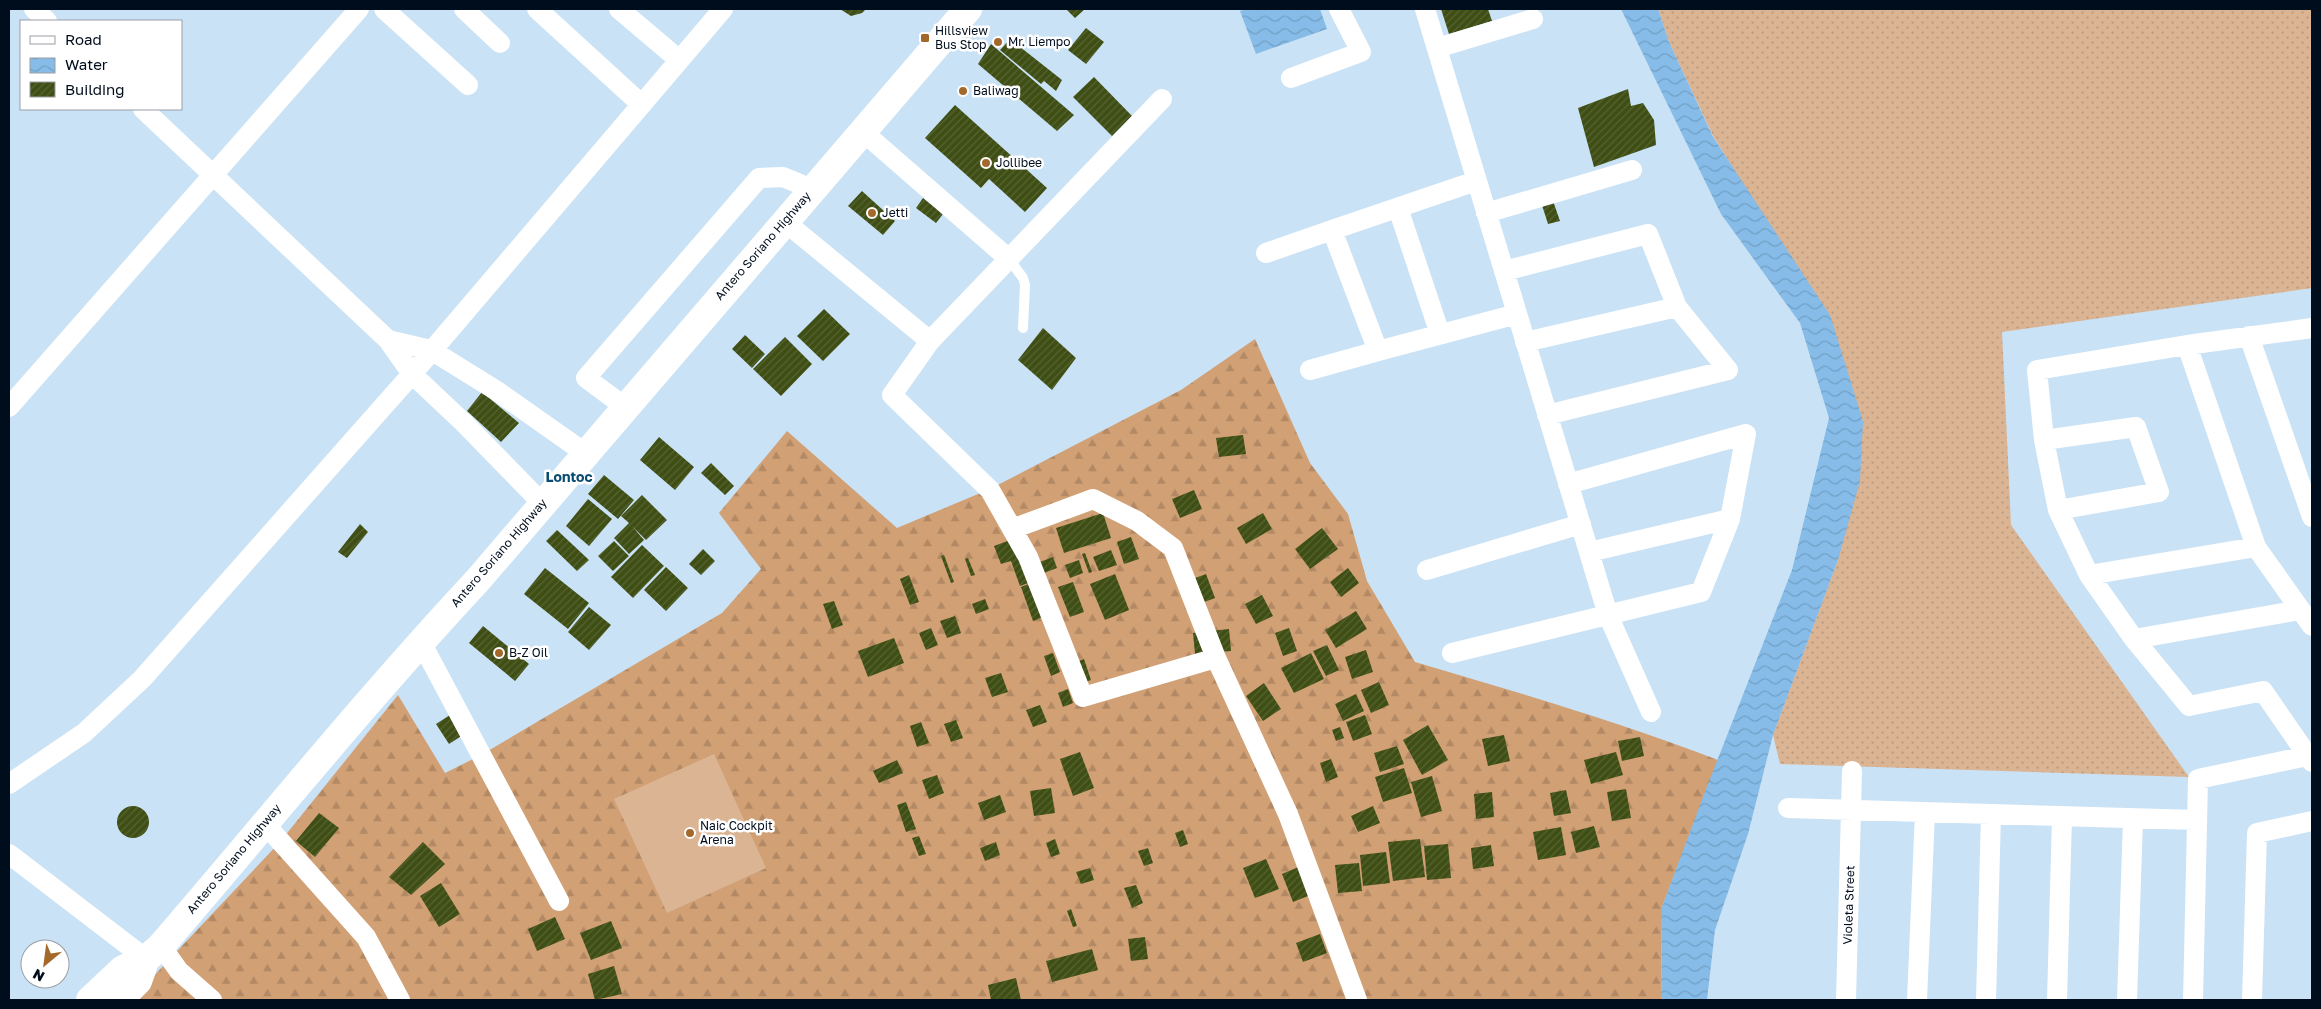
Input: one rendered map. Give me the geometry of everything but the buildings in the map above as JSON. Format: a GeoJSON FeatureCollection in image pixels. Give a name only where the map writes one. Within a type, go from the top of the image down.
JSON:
{"type":"FeatureCollection","features":[{"type":"Feature","properties":{"kind":"main road","name":"Antero Soriano Highway"},"geometry":{"type":"LineString","coordinates":[[119,1000],[138,981],[153,952],[421,642],[477,581],[784,221],[968,9]]}},
{"type":"Feature","properties":{"kind":"main road","name":"Antero Soriano Highway"},"geometry":{"type":"LineString","coordinates":[[90,1000],[124,969],[153,952]]}},
{"type":"Feature","properties":{"kind":"street"},"geometry":{"type":"LineString","coordinates":[[34,9],[46,20]]}},
{"type":"Feature","properties":{"kind":"street"},"geometry":{"type":"LineString","coordinates":[[9,407],[359,9]]}},
{"type":"Feature","properties":{"kind":"street"},"geometry":{"type":"LineString","coordinates":[[384,9],[468,85]]}},
{"type":"Feature","properties":{"kind":"street"},"geometry":{"type":"LineString","coordinates":[[464,9],[500,43]]}},
{"type":"Feature","properties":{"kind":"street"},"geometry":{"type":"LineString","coordinates":[[537,9],[641,104]]}},
{"type":"Feature","properties":{"kind":"street"},"geometry":{"type":"LineString","coordinates":[[619,9],[678,59]]}},
{"type":"Feature","properties":{"kind":"street"},"geometry":{"type":"LineString","coordinates":[[1291,78],[1361,52],[1339,9]]}},
{"type":"Feature","properties":{"kind":"street"},"geometry":{"type":"LineString","coordinates":[[1425,9],[1608,615],[1651,712]]}},
{"type":"Feature","properties":{"kind":"street"},"geometry":{"type":"LineString","coordinates":[[9,784],[84,733],[142,679],[412,374],[641,104],[714,12]]}},
{"type":"Feature","properties":{"kind":"street"},"geometry":{"type":"LineString","coordinates":[[1437,48],[1533,19]]}},
{"type":"Feature","properties":{"kind":"street"},"geometry":{"type":"LineString","coordinates":[[1162,99],[930,341],[892,395],[990,490],[1028,557],[1082,697],[1216,658]]}},
{"type":"Feature","properties":{"kind":"street"},"geometry":{"type":"LineString","coordinates":[[143,110],[388,340],[412,374],[464,423],[542,503]]}},
{"type":"Feature","properties":{"kind":"street"},"geometry":{"type":"LineString","coordinates":[[862,131],[1009,259]]}},
{"type":"Feature","properties":{"kind":"street"},"geometry":{"type":"LineString","coordinates":[[1486,212],[1632,170]]}},
{"type":"Feature","properties":{"kind":"street"},"geometry":{"type":"LineString","coordinates":[[625,407],[586,378],[759,178],[783,176],[812,189]]}},
{"type":"Feature","properties":{"kind":"street"},"geometry":{"type":"LineString","coordinates":[[1266,253],[1476,180]]}},
{"type":"Feature","properties":{"kind":"street"},"geometry":{"type":"LineString","coordinates":[[1398,208],[1440,334]]}},
{"type":"Feature","properties":{"kind":"street"},"geometry":{"type":"LineString","coordinates":[[784,221],[930,341]]}},
{"type":"Feature","properties":{"kind":"street"},"geometry":{"type":"LineString","coordinates":[[1332,230],[1378,351]]}},
{"type":"Feature","properties":{"kind":"street"},"geometry":{"type":"LineString","coordinates":[[1504,271],[1648,234],[1678,307],[1728,370],[1547,415]]}},
{"type":"Feature","properties":{"kind":"street"},"geometry":{"type":"LineString","coordinates":[[1525,342],[1678,307]]}},
{"type":"Feature","properties":{"kind":"street"},"geometry":{"type":"LineString","coordinates":[[1310,370],[1517,314]]}},
{"type":"Feature","properties":{"kind":"street"},"geometry":{"type":"LineString","coordinates":[[2193,1000],[2198,780],[2311,758],[2263,691],[2189,706],[2134,640],[2089,575],[2058,510],[2044,440],[2037,370],[2187,345],[2312,328]]}},
{"type":"Feature","properties":{"kind":"street"},"geometry":{"type":"LineString","coordinates":[[2248,336],[2312,517]]}},
{"type":"Feature","properties":{"kind":"street"},"geometry":{"type":"LineString","coordinates":[[388,340],[431,350],[497,391],[585,453]]}},
{"type":"Feature","properties":{"kind":"street"},"geometry":{"type":"LineString","coordinates":[[2187,345],[2256,547],[2312,626]]}},
{"type":"Feature","properties":{"kind":"street"},"geometry":{"type":"LineString","coordinates":[[2044,440],[2136,427],[2159,492],[2058,510]]}},
{"type":"Feature","properties":{"kind":"street"},"geometry":{"type":"LineString","coordinates":[[1452,653],[1701,592],[1730,519],[1746,434],[1568,484]]}},
{"type":"Feature","properties":{"kind":"street"},"geometry":{"type":"LineString","coordinates":[[1012,529],[1092,499],[1137,521],[1173,548],[1216,658],[1288,814],[1357,1000]]}},
{"type":"Feature","properties":{"kind":"street"},"geometry":{"type":"LineString","coordinates":[[1589,552],[1730,519]]}},
{"type":"Feature","properties":{"kind":"street"},"geometry":{"type":"LineString","coordinates":[[1427,570],[1581,524]]}},
{"type":"Feature","properties":{"kind":"street"},"geometry":{"type":"LineString","coordinates":[[2089,575],[2256,547]]}},
{"type":"Feature","properties":{"kind":"street"},"geometry":{"type":"LineString","coordinates":[[2134,640],[2300,610]]}},
{"type":"Feature","properties":{"kind":"street"},"geometry":{"type":"LineString","coordinates":[[421,642],[559,901]]}},
{"type":"Feature","properties":{"kind":"street","name":"Violeta Street"},"geometry":{"type":"LineString","coordinates":[[1846,1000],[1852,771]]}},
{"type":"Feature","properties":{"kind":"street"},"geometry":{"type":"LineString","coordinates":[[1788,808],[2197,820]]}},
{"type":"Feature","properties":{"kind":"street"},"geometry":{"type":"LineString","coordinates":[[1918,1000],[1925,812]]}},
{"type":"Feature","properties":{"kind":"street"},"geometry":{"type":"LineString","coordinates":[[1986,1000],[1991,814]]}},
{"type":"Feature","properties":{"kind":"street"},"geometry":{"type":"LineString","coordinates":[[2057,1000],[2062,816]]}},
{"type":"Feature","properties":{"kind":"street"},"geometry":{"type":"LineString","coordinates":[[2127,1000],[2133,819]]}},
{"type":"Feature","properties":{"kind":"street"},"geometry":{"type":"LineString","coordinates":[[2252,1000],[2257,833],[2312,820]]}},
{"type":"Feature","properties":{"kind":"street"},"geometry":{"type":"LineString","coordinates":[[264,823],[366,937],[400,1000]]}},
{"type":"Feature","properties":{"kind":"street"},"geometry":{"type":"LineString","coordinates":[[9,854],[153,952],[179,971],[212,1000]]}},
{"type":"Feature","properties":{"kind":"lane"},"geometry":{"type":"LineString","coordinates":[[1009,259],[1023,278],[1025,285],[1023,328]]}},
{"type":"Feature","properties":{"kind":"shaded area"},"geometry":{"type":"Polygon","coordinates":[[[1658,9],[2312,9],[2312,288],[2002,332],[2011,525],[2189,777],[1780,764],[1773,735],[1838,560],[1863,421],[1753,200],[1713,136],[1669,42],[1658,9]]]}},
{"type":"Feature","properties":{"kind":"shaded area","name":"Naic Cockpit Arena"},"geometry":{"type":"Polygon","coordinates":[[[714,754],[766,868],[667,913],[614,799],[714,754]]]}},
{"type":"Feature","properties":{"kind":"green space"},"geometry":{"type":"Polygon","coordinates":[[[1255,339],[1310,463],[1348,514],[1367,581],[1415,662],[1606,720],[1718,760],[1662,907],[1661,1000],[131,1000],[280,842],[398,695],[445,773],[481,755],[722,613],[761,569],[719,513],[787,431],[897,528],[990,489],[1181,390],[1255,339]]]}},
{"type":"Feature","properties":{"kind":"water"},"geometry":{"type":"Polygon","coordinates":[[[1246,9],[1320,9],[1327,29],[1256,54],[1240,11],[1246,9]]]}},
{"type":"Feature","properties":{"kind":"water"},"geometry":{"type":"Polygon","coordinates":[[[1621,9],[1658,9],[1669,42],[1713,137],[1830,315],[1863,421],[1860,481],[1838,560],[1773,735],[1748,834],[1715,930],[1707,1000],[1661,1000],[1662,907],[1792,570],[1829,418],[1800,323],[1721,214],[1621,9]]]}},
{"type":"Feature","properties":{"kind":"place","name":"Hillsview Bus Stop"},"geometry":{"type":"Point","coordinates":[925,38]}},
{"type":"Feature","properties":{"kind":"place","name":"Mr. Liempo"},"geometry":{"type":"Point","coordinates":[998,42]}},
{"type":"Feature","properties":{"kind":"place","name":"Baliwag"},"geometry":{"type":"Point","coordinates":[963,91]}},
{"type":"Feature","properties":{"kind":"place","name":"Jollibee"},"geometry":{"type":"Point","coordinates":[986,163]}},
{"type":"Feature","properties":{"kind":"place","name":"Jetti"},"geometry":{"type":"Point","coordinates":[872,213]}},
{"type":"Feature","properties":{"kind":"place","name":"B-Z Oil"},"geometry":{"type":"Point","coordinates":[499,653]}},
{"type":"Feature","properties":{"kind":"place","name":"Naic Cockpit Arena"},"geometry":{"type":"Point","coordinates":[690,833]}},
{"type":"Feature","properties":{"kind":"district","name":"Lontoc"},"geometry":{"type":"Point","coordinates":[569,477]}}]}
